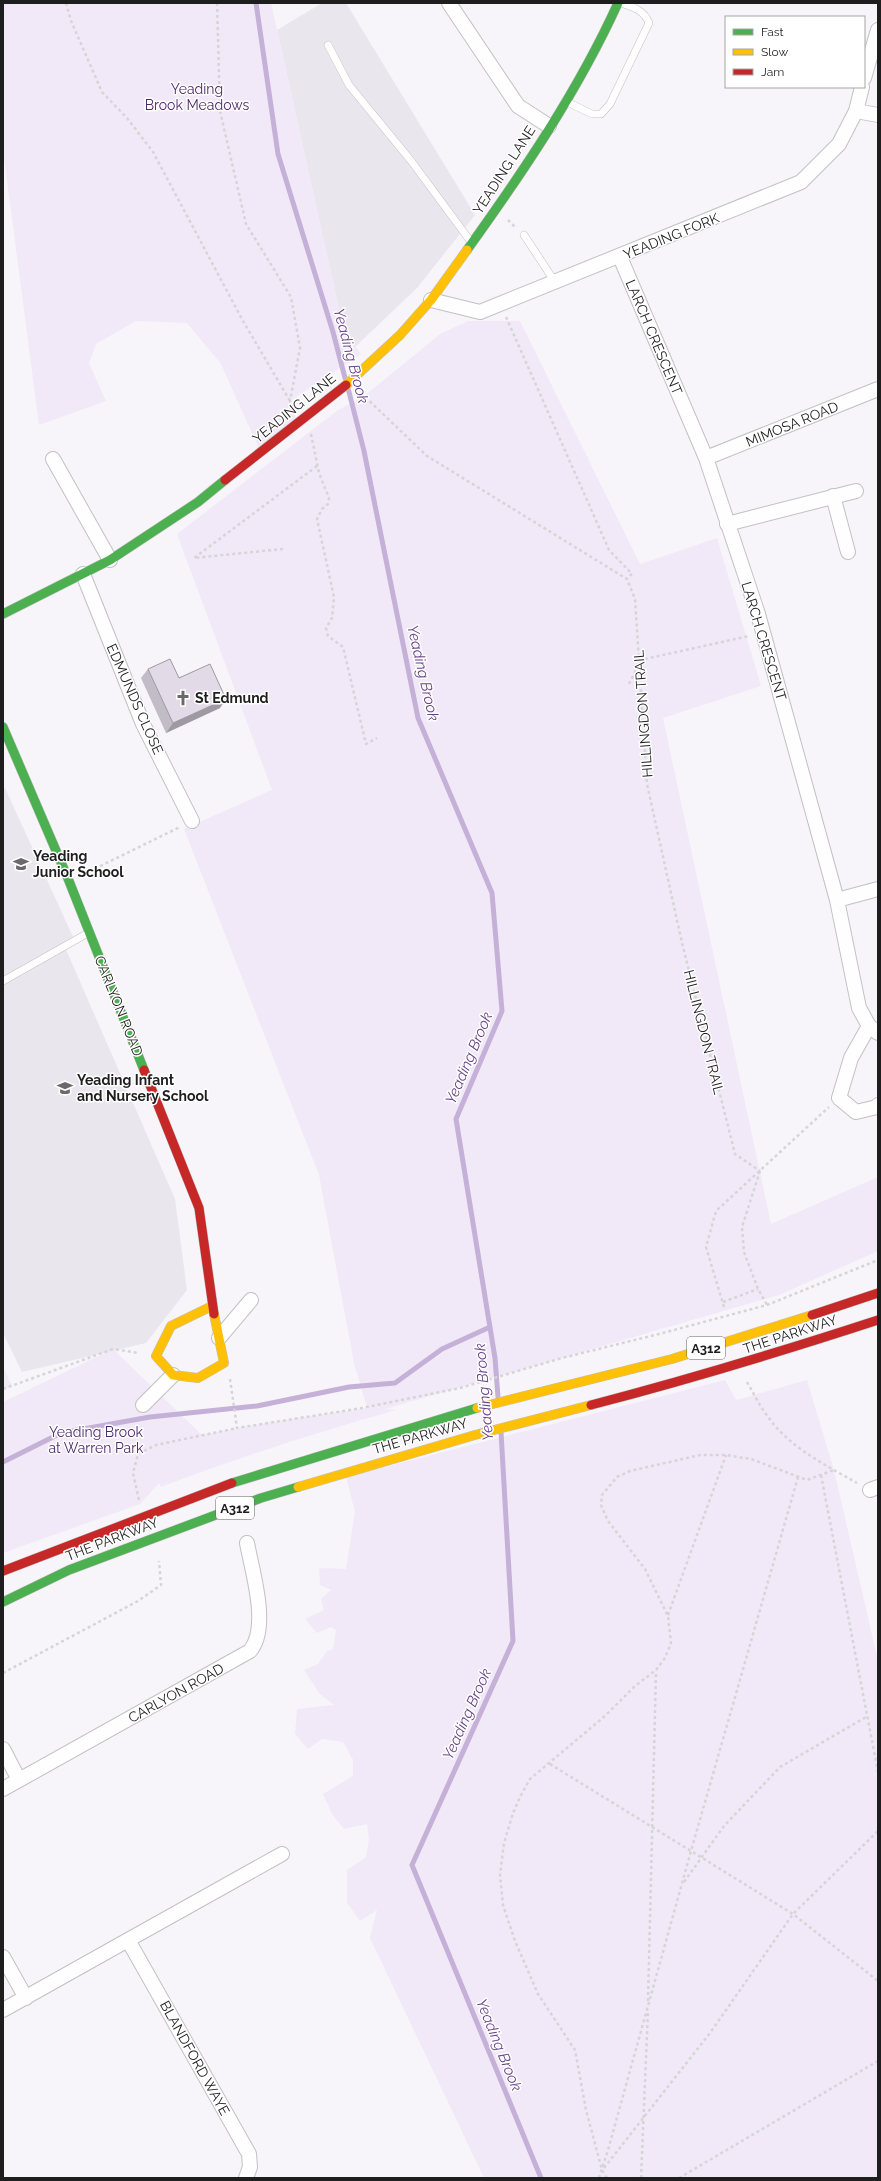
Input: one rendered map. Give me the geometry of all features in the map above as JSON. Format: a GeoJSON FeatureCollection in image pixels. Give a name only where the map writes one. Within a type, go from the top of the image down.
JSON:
{"type":"FeatureCollection","features":[{"type":"Feature","properties":{"kind":"main road","name":"YEADING LANE"},"geometry":{"type":"LineString","coordinates":[[3,614],[110,560],[198,502],[309,416],[338,392],[400,335],[430,300],[514,185],[597,49],[619,3]]}},
{"type":"Feature","properties":{"kind":"main road","name":"CARLYON ROAD"},"geometry":{"type":"LineString","coordinates":[[3,727],[69,881],[199,1208],[212,1306],[224,1363],[198,1378],[173,1375]]}},
{"type":"Feature","properties":{"kind":"main road","name":"THE PARKWAY"},"geometry":{"type":"LineString","coordinates":[[3,1570],[249,1476],[464,1411],[531,1393],[672,1359],[771,1329],[878,1292]]}},
{"type":"Feature","properties":{"kind":"main road"},"geometry":{"type":"LineString","coordinates":[[173,1375],[156,1356],[171,1326],[212,1306]]}},
{"type":"Feature","properties":{"kind":"main road","name":"THE PARKWAY"},"geometry":{"type":"LineString","coordinates":[[3,1602],[69,1570],[261,1498],[475,1435],[679,1382],[781,1352],[878,1320]]}},
{"type":"Feature","properties":{"kind":"street"},"geometry":{"type":"LineString","coordinates":[[449,3],[518,106],[549,126]]}},
{"type":"Feature","properties":{"kind":"street"},"geometry":{"type":"LineString","coordinates":[[865,75],[878,30]]}},
{"type":"Feature","properties":{"kind":"street","name":"YEADING FORK"},"geometry":{"type":"LineString","coordinates":[[430,300],[480,312],[620,257],[801,182],[839,144],[856,112],[862,88]]}},
{"type":"Feature","properties":{"kind":"street"},"geometry":{"type":"LineString","coordinates":[[856,112],[878,115]]}},
{"type":"Feature","properties":{"kind":"street","name":"LARCH CRESCENT"},"geometry":{"type":"LineString","coordinates":[[620,257],[706,458],[763,632],[837,900],[859,1008],[874,1029]]}},
{"type":"Feature","properties":{"kind":"street","name":"MIMOSA ROAD"},"geometry":{"type":"LineString","coordinates":[[706,458],[878,389]]}},
{"type":"Feature","properties":{"kind":"street"},"geometry":{"type":"LineString","coordinates":[[53,459],[110,560]]}},
{"type":"Feature","properties":{"kind":"street"},"geometry":{"type":"LineString","coordinates":[[727,524],[856,491]]}},
{"type":"Feature","properties":{"kind":"street"},"geometry":{"type":"LineString","coordinates":[[833,496],[848,552]]}},
{"type":"Feature","properties":{"kind":"street","name":"EDMUNDS CLOSE"},"geometry":{"type":"LineString","coordinates":[[82,574],[143,724],[192,821]]}},
{"type":"Feature","properties":{"kind":"street"},"geometry":{"type":"LineString","coordinates":[[837,900],[878,889]]}},
{"type":"Feature","properties":{"kind":"street"},"geometry":{"type":"LineString","coordinates":[[874,1029],[851,1058],[839,1098],[856,1112],[877,1107],[878,1105]]}},
{"type":"Feature","properties":{"kind":"street"},"geometry":{"type":"LineString","coordinates":[[219,1338],[251,1300]]}},
{"type":"Feature","properties":{"kind":"street"},"geometry":{"type":"LineString","coordinates":[[143,1405],[173,1375]]}},
{"type":"Feature","properties":{"kind":"street","name":"CARLYON ROAD"},"geometry":{"type":"LineString","coordinates":[[3,1789],[250,1651],[257,1640],[260,1622],[247,1543]]}},
{"type":"Feature","properties":{"kind":"street"},"geometry":{"type":"LineString","coordinates":[[3,1748],[19,1780]]}},
{"type":"Feature","properties":{"kind":"street"},"geometry":{"type":"LineString","coordinates":[[3,2010],[282,1854]]}},
{"type":"Feature","properties":{"kind":"street","name":"BLANDFORD WAYE"},"geometry":{"type":"LineString","coordinates":[[128,1940],[249,2154],[250,2167],[246,2178]]}},
{"type":"Feature","properties":{"kind":"street"},"geometry":{"type":"LineString","coordinates":[[3,1957],[26,1998]]}},
{"type":"Feature","properties":{"kind":"lane"},"geometry":{"type":"LineString","coordinates":[[565,101],[592,114],[601,114],[610,104],[649,23],[646,15],[637,9],[619,3]]}},
{"type":"Feature","properties":{"kind":"lane"},"geometry":{"type":"LineString","coordinates":[[328,45],[349,85],[412,162],[472,243]]}},
{"type":"Feature","properties":{"kind":"lane"},"geometry":{"type":"LineString","coordinates":[[524,235],[555,282]]}},
{"type":"Feature","properties":{"kind":"lane"},"geometry":{"type":"LineString","coordinates":[[3,981],[89,932]]}},
{"type":"Feature","properties":{"kind":"path"},"geometry":{"type":"LineString","coordinates":[[66,3],[71,21],[102,92],[127,118],[153,152],[243,321],[290,401],[300,423]]}},
{"type":"Feature","properties":{"kind":"path"},"geometry":{"type":"LineString","coordinates":[[217,3],[220,111],[246,224],[292,297],[300,348],[290,401]]}},
{"type":"Feature","properties":{"kind":"path","name":"HILLINGDON TRAIL"},"geometry":{"type":"LineString","coordinates":[[501,304],[609,550],[632,574],[627,579],[635,599],[648,784],[682,943],[735,1154],[760,1171]]}},
{"type":"Feature","properties":{"kind":"path"},"geometry":{"type":"LineString","coordinates":[[353,378],[363,397],[427,456],[627,579]]}},
{"type":"Feature","properties":{"kind":"path"},"geometry":{"type":"LineString","coordinates":[[309,416],[317,466],[329,498],[328,504],[322,509],[317,519],[334,597],[332,618],[326,628],[328,636],[343,647],[366,744],[377,738]]}},
{"type":"Feature","properties":{"kind":"path"},"geometry":{"type":"LineString","coordinates":[[284,549],[194,558],[317,466]]}},
{"type":"Feature","properties":{"kind":"path"},"geometry":{"type":"LineString","coordinates":[[629,684],[639,664],[644,660],[763,632]]}},
{"type":"Feature","properties":{"kind":"path"},"geometry":{"type":"LineString","coordinates":[[69,881],[192,821]]}},
{"type":"Feature","properties":{"kind":"path"},"geometry":{"type":"LineString","coordinates":[[724,1307],[706,1247],[716,1211],[839,1098]]}},
{"type":"Feature","properties":{"kind":"path"},"geometry":{"type":"LineString","coordinates":[[760,1171],[742,1227],[744,1252],[758,1289],[767,1305]]}},
{"type":"Feature","properties":{"kind":"path"},"geometry":{"type":"LineString","coordinates":[[140,1504],[133,1473],[138,1454],[156,1445],[237,1428],[362,1408],[460,1388],[535,1366],[767,1305],[878,1260]]}},
{"type":"Feature","properties":{"kind":"path"},"geometry":{"type":"LineString","coordinates":[[723,1302],[758,1289]]}},
{"type":"Feature","properties":{"kind":"path"},"geometry":{"type":"LineString","coordinates":[[3,1389],[113,1349],[156,1356]]}},
{"type":"Feature","properties":{"kind":"path"},"geometry":{"type":"LineString","coordinates":[[744,1377],[769,1418],[786,1438],[834,1470],[874,1489]]}},
{"type":"Feature","properties":{"kind":"path"},"geometry":{"type":"LineString","coordinates":[[233,1398],[237,1428]]}},
{"type":"Feature","properties":{"kind":"path"},"geometry":{"type":"LineString","coordinates":[[607,2178],[602,2170],[586,2110],[575,2050],[538,1994],[514,1941],[503,1905],[500,1875],[504,1842],[513,1813],[530,1779],[550,1764],[605,1716],[635,1686],[656,1670],[665,1658],[671,1643],[668,1616],[645,1569],[608,1521],[601,1505],[602,1495],[617,1477],[630,1471],[700,1455],[726,1455],[751,1460],[807,1480],[834,1470]]}},
{"type":"Feature","properties":{"kind":"path"},"geometry":{"type":"LineString","coordinates":[[668,1616],[726,1455]]}},
{"type":"Feature","properties":{"kind":"path"},"geometry":{"type":"LineString","coordinates":[[821,1475],[866,1717],[878,1772]]}},
{"type":"Feature","properties":{"kind":"path"},"geometry":{"type":"LineString","coordinates":[[599,2178],[798,1477]]}},
{"type":"Feature","properties":{"kind":"path"},"geometry":{"type":"LineString","coordinates":[[3,1673],[138,1601],[161,1585],[159,1561]]}},
{"type":"Feature","properties":{"kind":"path"},"geometry":{"type":"LineString","coordinates":[[641,2178],[654,1828],[656,1670]]}},
{"type":"Feature","properties":{"kind":"path"},"geometry":{"type":"LineString","coordinates":[[682,1884],[724,1826],[780,1767],[866,1717]]}},
{"type":"Feature","properties":{"kind":"path"},"geometry":{"type":"LineString","coordinates":[[550,1764],[793,1914],[878,1981]]}},
{"type":"Feature","properties":{"kind":"path"},"geometry":{"type":"LineString","coordinates":[[602,2170],[710,2033],[793,1914],[878,1831]]}},
{"type":"Feature","properties":{"kind":"path"},"geometry":{"type":"LineString","coordinates":[[679,2178],[878,2061]]}},
{"type":"Feature","properties":{"kind":"shaded area"},"geometry":{"type":"Polygon","coordinates":[[[322,3],[346,3],[475,215],[417,288],[355,347],[344,332],[277,30],[322,3]]]}},
{"type":"Feature","properties":{"kind":"shaded area","name":"Yeading Infant and Nursery School"},"geometry":{"type":"Polygon","coordinates":[[[3,788],[5,788],[74,939],[64,945],[175,1199],[187,1290],[146,1343],[22,1372],[3,1333],[3,788]]]}},
{"type":"Feature","properties":{"kind":"green space","name":"Yeading Brook Meadows"},"geometry":{"type":"Polygon","coordinates":[[[3,3],[271,3],[344,332],[361,354],[290,401],[296,421],[261,453],[221,364],[187,323],[136,321],[96,344],[89,363],[106,401],[39,425],[3,150],[3,3]]]}},
{"type":"Feature","properties":{"kind":"green space","name":"Yeading Brook at Warren Park"},"geometry":{"type":"Polygon","coordinates":[[[468,321],[520,321],[640,564],[717,538],[761,686],[663,718],[771,1224],[878,1177],[878,1251],[779,1295],[385,1409],[396,1410],[278,1446],[161,1487],[159,1483],[140,1504],[3,1553],[3,1402],[113,1349],[202,1435],[266,1423],[367,1408],[354,1363],[319,1175],[184,829],[272,790],[177,534],[338,410],[363,397],[440,334],[468,321]]]}},
{"type":"Feature","properties":{"kind":"green space"},"geometry":{"type":"Polygon","coordinates":[[[3,1367],[12,1386],[3,1390],[3,1367]]]}},
{"type":"Feature","properties":{"kind":"green space"},"geometry":{"type":"Polygon","coordinates":[[[725,1380],[736,1400],[807,1380],[834,1470],[878,1661],[878,2178],[484,2178],[370,1938],[377,1910],[360,1921],[347,1903],[347,1870],[366,1857],[369,1839],[367,1824],[344,1829],[332,1814],[323,1794],[353,1776],[353,1760],[343,1742],[322,1739],[308,1749],[295,1734],[297,1709],[334,1705],[319,1693],[304,1670],[318,1664],[327,1651],[333,1649],[336,1630],[331,1627],[317,1633],[305,1619],[324,1610],[321,1599],[331,1590],[320,1585],[319,1568],[346,1569],[355,1512],[346,1477],[725,1380]]]}},
{"type":"Feature","properties":{"kind":"building","name":"St Edmund"},"geometry":{"type":"Polygon","coordinates":[[[170,659],[179,678],[210,664],[226,699],[173,723],[148,669],[170,659]]]}},
{"type":"Feature","properties":{"kind":"waterway","name":"Yeading Brook"},"geometry":{"type":"LineString","coordinates":[[256,3],[278,154],[333,332],[345,378]]}},
{"type":"Feature","properties":{"kind":"waterway","name":"Yeading Brook"},"geometry":{"type":"LineString","coordinates":[[348,388],[364,451],[418,718],[492,893],[502,1011],[456,1119],[495,1358],[498,1397]]}},
{"type":"Feature","properties":{"kind":"waterway"},"geometry":{"type":"LineString","coordinates":[[3,1462],[61,1433],[150,1417],[257,1406],[349,1387],[395,1383],[442,1349],[490,1327]]}},
{"type":"Feature","properties":{"kind":"waterway","name":"Yeading Brook"},"geometry":{"type":"LineString","coordinates":[[501,1432],[513,1641],[412,1865],[541,2178]]}},
{"type":"Feature","properties":{"kind":"traffic: fast"},"geometry":{"type":"LineString","coordinates":[[467,250],[529,161],[567,99],[585,68],[618,3]]}},
{"type":"Feature","properties":{"kind":"traffic: fast"},"geometry":{"type":"LineString","coordinates":[[3,614],[110,560],[198,502],[225,480]]}},
{"type":"Feature","properties":{"kind":"traffic: fast"},"geometry":{"type":"LineString","coordinates":[[3,727],[69,881],[144,1070]]}},
{"type":"Feature","properties":{"kind":"traffic: fast"},"geometry":{"type":"LineString","coordinates":[[232,1483],[477,1408]]}},
{"type":"Feature","properties":{"kind":"traffic: fast"},"geometry":{"type":"LineString","coordinates":[[3,1602],[69,1570],[261,1498],[298,1487]]}},
{"type":"Feature","properties":{"kind":"traffic: slow"},"geometry":{"type":"LineString","coordinates":[[346,385],[400,335],[431,300],[467,250]]}},
{"type":"Feature","properties":{"kind":"traffic: slow"},"geometry":{"type":"LineString","coordinates":[[212,1306],[171,1326],[156,1356],[173,1375],[198,1378],[224,1363],[214,1314]]}},
{"type":"Feature","properties":{"kind":"traffic: slow"},"geometry":{"type":"LineString","coordinates":[[477,1408],[672,1359],[812,1315]]}},
{"type":"Feature","properties":{"kind":"traffic: slow"},"geometry":{"type":"LineString","coordinates":[[298,1487],[475,1435],[591,1405]]}},
{"type":"Feature","properties":{"kind":"traffic: jam"},"geometry":{"type":"LineString","coordinates":[[225,480],[346,385]]}},
{"type":"Feature","properties":{"kind":"traffic: jam"},"geometry":{"type":"LineString","coordinates":[[144,1070],[199,1208],[214,1314]]}},
{"type":"Feature","properties":{"kind":"traffic: jam"},"geometry":{"type":"LineString","coordinates":[[812,1315],[878,1293]]}},
{"type":"Feature","properties":{"kind":"traffic: jam"},"geometry":{"type":"LineString","coordinates":[[591,1405],[735,1365],[878,1320]]}},
{"type":"Feature","properties":{"kind":"traffic: jam"},"geometry":{"type":"LineString","coordinates":[[3,1571],[232,1483]]}},
{"type":"Feature","properties":{"kind":"place","name":"St Edmund"},"geometry":{"type":"Point","coordinates":[183,698]}},
{"type":"Feature","properties":{"kind":"place","name":"Yeading Junior School"},"geometry":{"type":"Point","coordinates":[21,864]}},
{"type":"Feature","properties":{"kind":"place","name":"Yeading Infant and Nursery School"},"geometry":{"type":"Point","coordinates":[65,1088]}}]}
